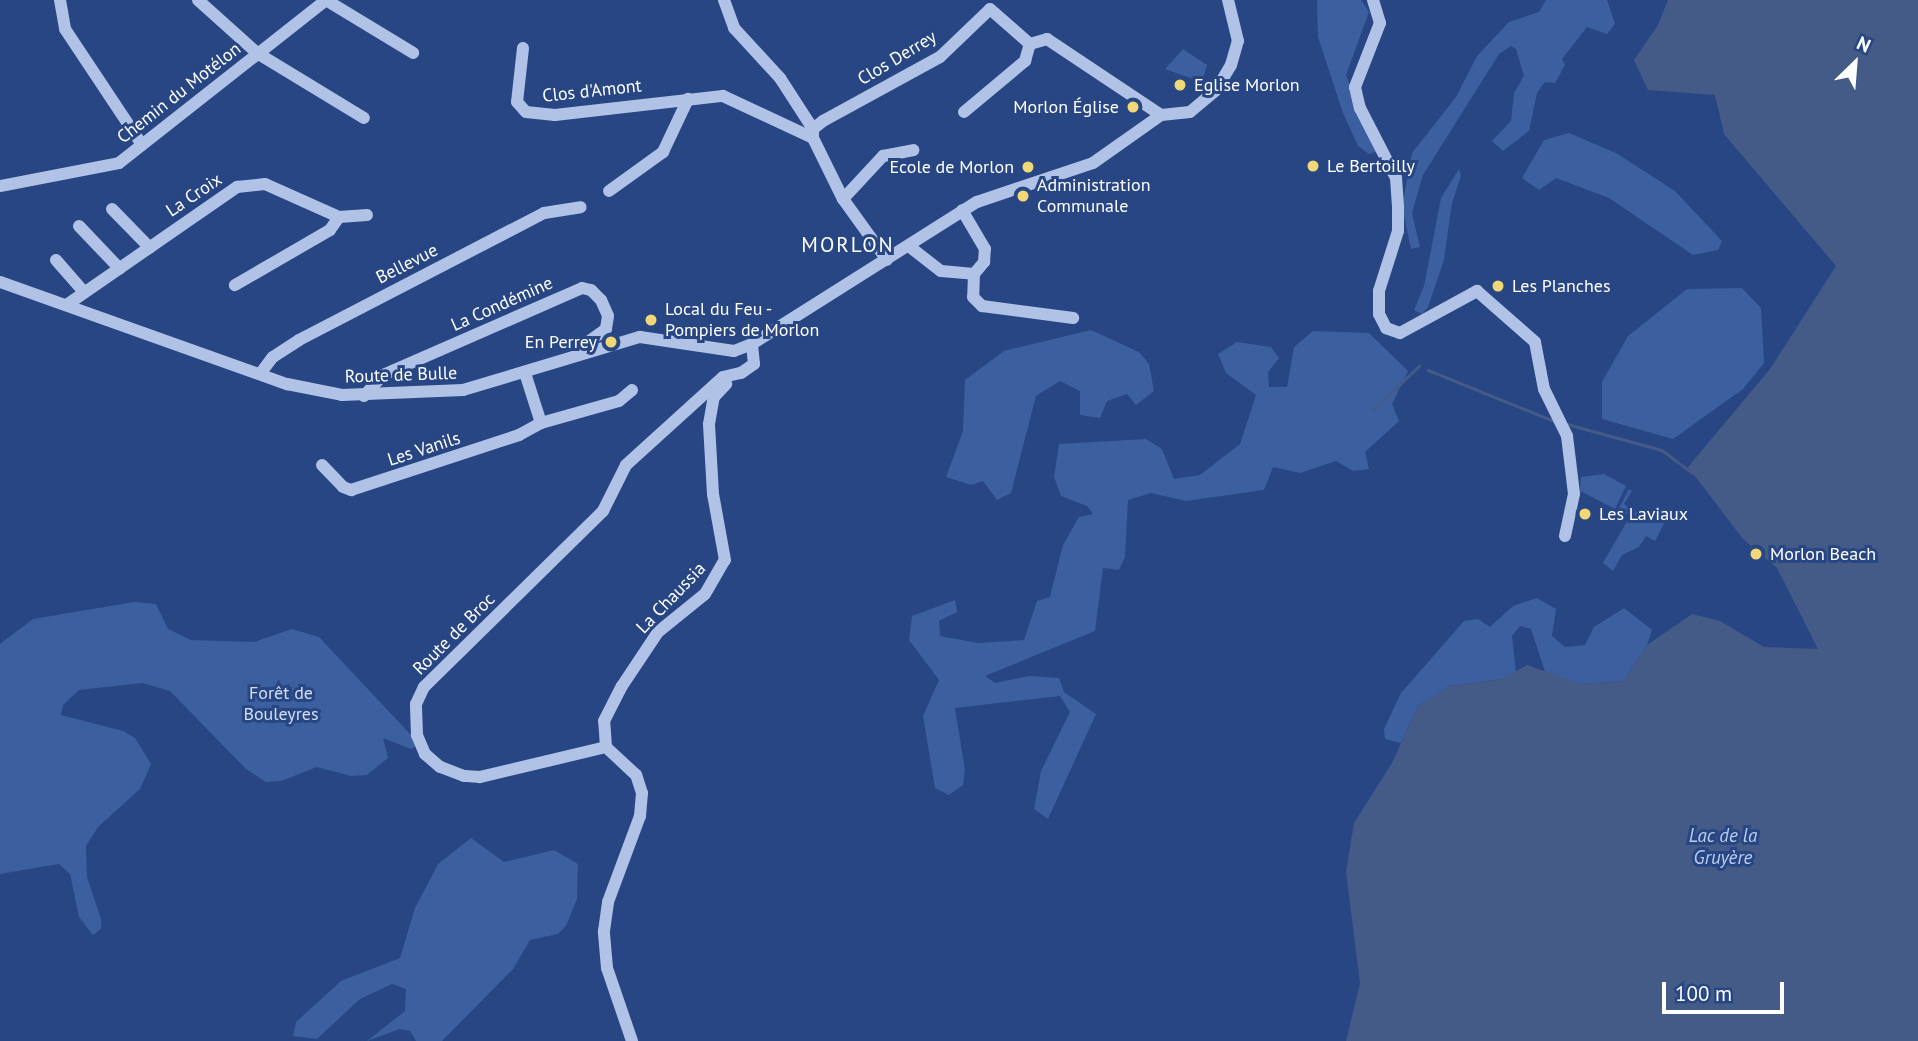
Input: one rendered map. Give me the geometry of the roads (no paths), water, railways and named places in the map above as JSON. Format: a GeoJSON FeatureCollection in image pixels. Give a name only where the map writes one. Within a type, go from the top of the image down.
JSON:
{"type":"FeatureCollection","features":[{"type":"Feature","properties":{"kind":"street"},"geometry":{"type":"LineString","coordinates":[[60,0],[65,29],[142,145]]}},
{"type":"Feature","properties":{"kind":"street"},"geometry":{"type":"LineString","coordinates":[[198,0],[257,53],[364,118]]}},
{"type":"Feature","properties":{"kind":"street"},"geometry":{"type":"LineString","coordinates":[[326,0],[413,53]]}},
{"type":"Feature","properties":{"kind":"street","name":"Chemin du Motélon"},"geometry":{"type":"LineString","coordinates":[[0,186],[92,171],[119,163],[326,0]]}},
{"type":"Feature","properties":{"kind":"street"},"geometry":{"type":"LineString","coordinates":[[724,0],[734,27],[780,78],[813,134],[843,199],[887,260]]}},
{"type":"Feature","properties":{"kind":"street"},"geometry":{"type":"LineString","coordinates":[[754,364],[752,344],[909,247],[962,210],[1007,190],[1101,159],[1161,115],[1190,112],[1216,90],[1231,65],[1238,41],[1228,0]]}},
{"type":"Feature","properties":{"kind":"street"},"geometry":{"type":"LineString","coordinates":[[1373,0],[1380,23],[1355,87],[1360,108],[1396,178],[1398,207],[1398,232],[1379,291],[1379,313],[1386,328],[1400,333],[1477,291],[1535,342],[1544,389],[1567,436],[1573,494],[1565,536]]}},
{"type":"Feature","properties":{"kind":"street","name":"Clos Derrey"},"geometry":{"type":"LineString","coordinates":[[813,134],[940,57],[990,9],[1030,44]]}},
{"type":"Feature","properties":{"kind":"street"},"geometry":{"type":"LineString","coordinates":[[964,112],[1025,61],[1030,44],[1047,39],[1161,115]]}},
{"type":"Feature","properties":{"kind":"street","name":"Clos d'Amont"},"geometry":{"type":"LineString","coordinates":[[523,47],[517,94],[526,112],[555,115],[688,99],[733,100],[813,134]]}},
{"type":"Feature","properties":{"kind":"street"},"geometry":{"type":"LineString","coordinates":[[609,191],[663,152],[688,99]]}},
{"type":"Feature","properties":{"kind":"street"},"geometry":{"type":"LineString","coordinates":[[843,199],[883,156],[913,150]]}},
{"type":"Feature","properties":{"kind":"street","name":"La Croix"},"geometry":{"type":"LineString","coordinates":[[68,304],[83,291],[120,269],[237,187],[265,184],[339,217],[367,215]]}},
{"type":"Feature","properties":{"kind":"street","name":"Bellevue"},"geometry":{"type":"LineString","coordinates":[[260,374],[273,357],[299,340],[544,213],[581,207]]}},
{"type":"Feature","properties":{"kind":"street"},"geometry":{"type":"LineString","coordinates":[[113,209],[150,248]]}},
{"type":"Feature","properties":{"kind":"street"},"geometry":{"type":"LineString","coordinates":[[962,210],[985,249],[984,262],[974,274],[973,297],[982,306],[1073,318]]}},
{"type":"Feature","properties":{"kind":"street"},"geometry":{"type":"LineString","coordinates":[[235,285],[330,230],[339,217]]}},
{"type":"Feature","properties":{"kind":"street"},"geometry":{"type":"LineString","coordinates":[[79,226],[120,269]]}},
{"type":"Feature","properties":{"kind":"street"},"geometry":{"type":"LineString","coordinates":[[909,247],[941,271],[974,274]]}},
{"type":"Feature","properties":{"kind":"street"},"geometry":{"type":"LineString","coordinates":[[56,260],[83,291]]}},
{"type":"Feature","properties":{"kind":"street","name":"Route de Bulle"},"geometry":{"type":"LineString","coordinates":[[0,282],[303,389],[364,396],[463,390],[640,337],[677,340],[718,351],[752,344]]}},
{"type":"Feature","properties":{"kind":"street","name":"La Condémine"},"geometry":{"type":"LineString","coordinates":[[364,396],[383,375],[582,288],[591,290],[601,300],[608,316],[606,329],[591,340],[584,352]]}},
{"type":"Feature","properties":{"kind":"street","name":"Route de Broc"},"geometry":{"type":"LineString","coordinates":[[606,747],[480,777],[464,776],[440,767],[425,754],[414,721],[416,704],[424,687],[603,511],[626,465],[723,377],[741,373],[754,364]]}},
{"type":"Feature","properties":{"kind":"street","name":"La Chaussia"},"geometry":{"type":"LineString","coordinates":[[606,747],[604,721],[622,685],[658,632],[705,594],[721,572],[727,552],[713,494],[711,408],[719,389],[747,378],[754,364]]}},
{"type":"Feature","properties":{"kind":"street"},"geometry":{"type":"LineString","coordinates":[[525,373],[541,423]]}},
{"type":"Feature","properties":{"kind":"street","name":"Les Vanils"},"geometry":{"type":"LineString","coordinates":[[322,465],[343,487],[351,490],[453,459],[541,423],[619,401],[632,390]]}},
{"type":"Feature","properties":{"kind":"street"},"geometry":{"type":"LineString","coordinates":[[606,747],[624,760],[642,793],[640,816],[608,902],[604,931],[607,968],[632,1041]]}},
{"type":"Feature","properties":{"kind":"water","name":"Lac de la Gruyère"},"geometry":{"type":"Polygon","coordinates":[[[1668,0],[1918,0],[1918,1041],[1346,1041],[1360,983],[1346,872],[1354,823],[1392,763],[1418,706],[1449,686],[1502,679],[1527,665],[1581,684],[1623,681],[1647,645],[1692,614],[1720,621],[1764,647],[1818,649],[1777,568],[1743,539],[1688,467],[1770,369],[1836,266],[1724,134],[1715,95],[1648,90],[1634,60],[1658,25],[1668,0]]]}},
{"type":"Feature","properties":{"kind":"waterway"},"geometry":{"type":"LineString","coordinates":[[1374,409],[1419,366]]}},
{"type":"Feature","properties":{"kind":"waterway"},"geometry":{"type":"LineString","coordinates":[[1428,370],[1554,421]]}},
{"type":"Feature","properties":{"kind":"waterway"},"geometry":{"type":"LineString","coordinates":[[1567,424],[1662,450],[1692,473]]}},
{"type":"Feature","properties":{"kind":"place","name":"Eglise Morlon"},"geometry":{"type":"Point","coordinates":[1180,85]}},
{"type":"Feature","properties":{"kind":"place","name":"Morlon Église"},"geometry":{"type":"Point","coordinates":[1133,107]}},
{"type":"Feature","properties":{"kind":"place","name":"Le Bertoilly"},"geometry":{"type":"Point","coordinates":[1313,166]}},
{"type":"Feature","properties":{"kind":"place","name":"Ecole de Morlon"},"geometry":{"type":"Point","coordinates":[1028,167]}},
{"type":"Feature","properties":{"kind":"place","name":"Administration Communale"},"geometry":{"type":"Point","coordinates":[1023,196]}},
{"type":"Feature","properties":{"kind":"place","name":"Les Planches"},"geometry":{"type":"Point","coordinates":[1498,286]}},
{"type":"Feature","properties":{"kind":"place","name":"Local du Feu - Pompiers de Morlon"},"geometry":{"type":"Point","coordinates":[651,320]}},
{"type":"Feature","properties":{"kind":"place","name":"En Perrey"},"geometry":{"type":"Point","coordinates":[611,342]}},
{"type":"Feature","properties":{"kind":"place","name":"Les Laviaux"},"geometry":{"type":"Point","coordinates":[1585,514]}},
{"type":"Feature","properties":{"kind":"place","name":"Morlon Beach"},"geometry":{"type":"Point","coordinates":[1756,554]}},
{"type":"Feature","properties":{"kind":"district","name":"MORLON"},"geometry":{"type":"Point","coordinates":[848,245]}},
{"type":"Feature","properties":{"kind":"park label","name":"Forêt de Bouleyres"},"geometry":{"type":"Point","coordinates":[281,704]}}]}
